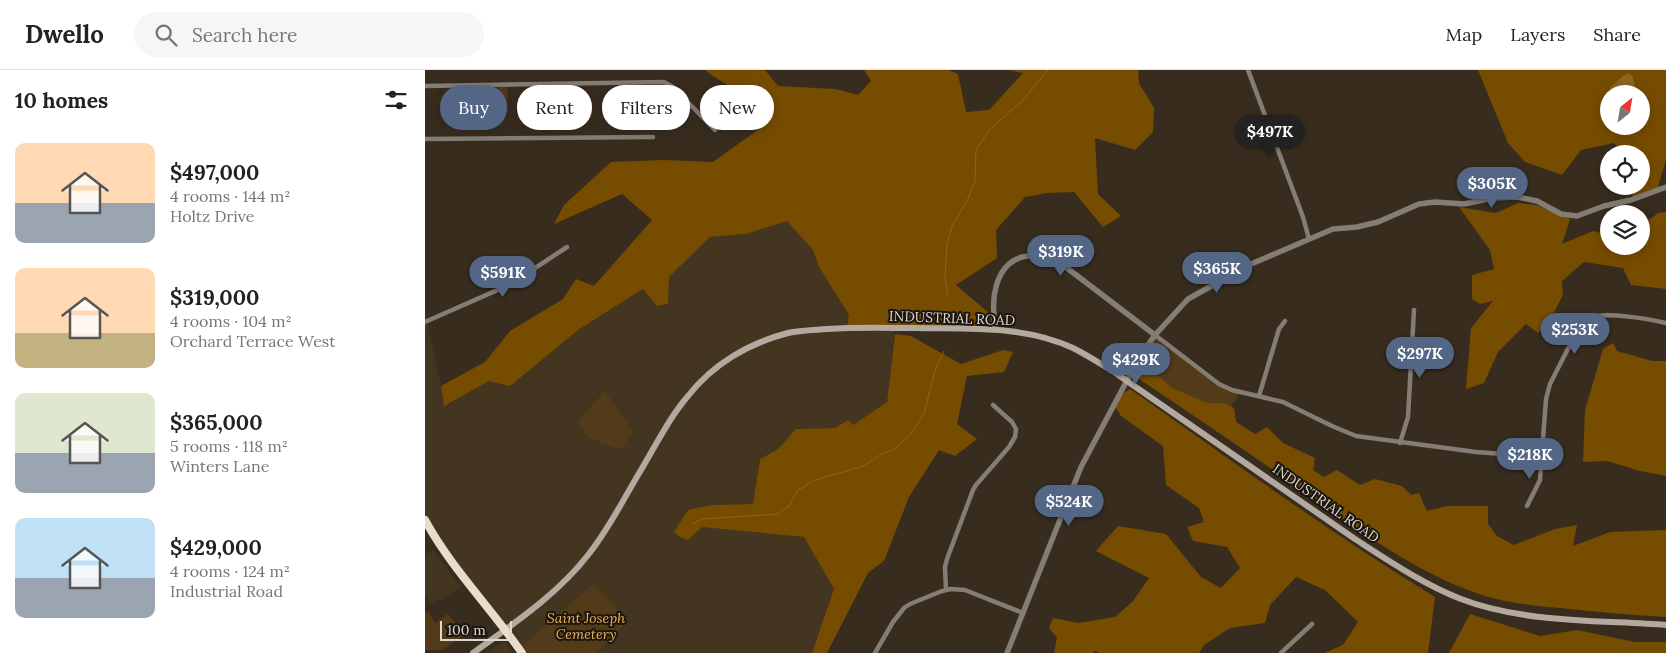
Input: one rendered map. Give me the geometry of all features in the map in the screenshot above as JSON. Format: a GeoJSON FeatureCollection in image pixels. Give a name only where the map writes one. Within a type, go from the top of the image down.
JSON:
{"type":"FeatureCollection","features":[{"type":"Feature","properties":{"kind":"highway"},"geometry":{"type":"LineString","coordinates":[[425,520],[463,576],[522,653]]}},
{"type":"Feature","properties":{"kind":"main road","name":"INDUSTRIAL ROAD"},"geometry":{"type":"LineString","coordinates":[[473,653],[560,586],[579,567],[601,537],[683,402],[706,376],[740,351],[777,336],[789,332],[847,328],[1021,332],[1073,348],[1090,357],[1175,413],[1362,544],[1420,579],[1449,593],[1484,606],[1517,614],[1666,625]]}},
{"type":"Feature","properties":{"kind":"street"},"geometry":{"type":"LineString","coordinates":[[1249,70],[1303,217],[1309,239]]}},
{"type":"Feature","properties":{"kind":"street"},"geometry":{"type":"LineString","coordinates":[[425,86],[664,82],[673,87],[700,115]]}},
{"type":"Feature","properties":{"kind":"street"},"geometry":{"type":"LineString","coordinates":[[425,139],[653,137]]}},
{"type":"Feature","properties":{"kind":"street"},"geometry":{"type":"LineString","coordinates":[[1007,653],[1081,467],[1136,364],[1155,335],[1182,305],[1196,294],[1251,264],[1333,229],[1357,227],[1378,222],[1409,207],[1429,202],[1464,204],[1492,198],[1518,197],[1537,201],[1561,214],[1577,216],[1604,206],[1631,200],[1666,187]]}},
{"type":"Feature","properties":{"kind":"street"},"geometry":{"type":"LineString","coordinates":[[425,322],[511,284],[567,247]]}},
{"type":"Feature","properties":{"kind":"street"},"geometry":{"type":"LineString","coordinates":[[995,330],[994,299],[999,277],[1011,263],[1018,259],[1041,255],[1053,259],[1063,266],[1219,384],[1233,390],[1283,402],[1356,436],[1476,452],[1542,457]]}},
{"type":"Feature","properties":{"kind":"street"},"geometry":{"type":"LineString","coordinates":[[1400,443],[1409,417],[1414,310]]}},
{"type":"Feature","properties":{"kind":"street"},"geometry":{"type":"LineString","coordinates":[[1527,506],[1539,483],[1546,399],[1550,384],[1577,329],[1583,322],[1593,316],[1602,315],[1666,323]]}},
{"type":"Feature","properties":{"kind":"street"},"geometry":{"type":"LineString","coordinates":[[1259,396],[1279,329],[1285,321]]}},
{"type":"Feature","properties":{"kind":"street"},"geometry":{"type":"LineString","coordinates":[[946,590],[945,567],[947,559],[973,490],[986,472],[1009,447],[1015,437],[1016,429],[1012,422],[993,405]]}},
{"type":"Feature","properties":{"kind":"street"},"geometry":{"type":"LineString","coordinates":[[875,653],[893,622],[904,608],[946,590],[965,590],[1023,613]]}},
{"type":"Feature","properties":{"kind":"street"},"geometry":{"type":"LineString","coordinates":[[1281,653],[1312,624]]}},
{"type":"Feature","properties":{"kind":"shaded area"},"geometry":{"type":"Polygon","coordinates":[[[705,70],[765,70],[778,86],[835,89],[858,95],[871,81],[864,70],[948,70],[958,74],[966,112],[989,110],[1023,73],[1009,70],[1138,70],[1139,83],[1154,108],[1153,132],[1135,150],[1095,138],[1098,194],[1121,216],[1103,227],[1074,192],[1048,193],[1025,197],[996,230],[997,258],[956,285],[989,313],[976,329],[847,328],[849,315],[819,267],[813,250],[787,221],[746,234],[710,237],[669,277],[668,304],[657,306],[643,289],[578,330],[510,386],[489,381],[444,406],[441,386],[485,362],[510,331],[563,299],[576,279],[594,286],[652,220],[622,194],[554,224],[564,205],[611,162],[664,160],[713,162],[758,130],[774,130],[774,85],[728,85],[705,70]]]}},
{"type":"Feature","properties":{"kind":"shaded area"},"geometry":{"type":"Polygon","coordinates":[[[1478,70],[1666,70],[1666,159],[1657,191],[1650,193],[1650,145],[1616,145],[1614,143],[1581,150],[1562,175],[1525,162],[1508,143],[1478,70]]]}},
{"type":"Feature","properties":{"kind":"shaded area"},"geometry":{"type":"Polygon","coordinates":[[[1629,73],[1633,77],[1635,85],[1613,85],[1629,73]]]}},
{"type":"Feature","properties":{"kind":"shaded area"},"geometry":{"type":"Polygon","coordinates":[[[1632,195],[1645,195],[1631,200],[1632,195]]]}},
{"type":"Feature","properties":{"kind":"shaded area"},"geometry":{"type":"Polygon","coordinates":[[[1518,203],[1536,205],[1570,219],[1562,244],[1593,231],[1600,233],[1600,255],[1650,255],[1650,219],[1658,213],[1666,212],[1666,289],[1631,285],[1623,268],[1584,262],[1562,281],[1563,295],[1550,320],[1538,333],[1526,324],[1498,352],[1484,383],[1466,389],[1471,328],[1493,301],[1480,304],[1472,299],[1472,275],[1494,269],[1490,250],[1459,207],[1496,213],[1518,203]]]}},
{"type":"Feature","properties":{"kind":"shaded area"},"geometry":{"type":"Polygon","coordinates":[[[788,221],[813,250],[819,267],[849,315],[895,328],[887,402],[853,425],[848,420],[835,428],[796,429],[778,449],[760,459],[753,504],[712,505],[702,527],[804,537],[835,589],[812,653],[597,653],[628,620],[519,649],[425,520],[425,322],[427,321],[445,405],[578,330],[644,289],[669,277],[710,237],[746,234],[788,221]]]}},
{"type":"Feature","properties":{"kind":"shaded area"},"geometry":{"type":"Polygon","coordinates":[[[895,334],[911,336],[961,364],[1003,350],[1013,352],[1004,372],[967,376],[957,424],[977,439],[955,456],[939,450],[909,497],[884,561],[868,573],[827,653],[812,653],[834,589],[804,537],[702,527],[688,540],[674,532],[688,510],[712,505],[753,504],[760,459],[778,449],[796,429],[835,428],[848,420],[853,425],[887,402],[895,334]]]}},
{"type":"Feature","properties":{"kind":"shaded area"},"geometry":{"type":"Polygon","coordinates":[[[1613,343],[1617,351],[1652,361],[1666,361],[1666,476],[1640,471],[1607,461],[1583,462],[1585,410],[1603,349],[1613,343]]]}},
{"type":"Feature","properties":{"kind":"shaded area"},"geometry":{"type":"Polygon","coordinates":[[[1143,365],[1172,388],[1207,403],[1223,403],[1234,408],[1236,422],[1255,434],[1267,427],[1283,443],[1315,458],[1313,470],[1324,477],[1337,470],[1360,485],[1375,479],[1402,486],[1411,495],[1419,493],[1427,511],[1447,506],[1488,506],[1488,524],[1497,536],[1514,545],[1555,529],[1577,525],[1573,546],[1610,532],[1666,530],[1666,617],[1586,611],[1511,602],[1482,595],[1432,574],[1385,547],[1136,377],[1143,365]]]}},
{"type":"Feature","properties":{"kind":"shaded area"},"geometry":{"type":"Polygon","coordinates":[[[1130,389],[1319,522],[1435,597],[1428,653],[1324,653],[1343,645],[1358,622],[1325,590],[1296,577],[1270,605],[1265,623],[1230,628],[1204,645],[1199,653],[1100,653],[1095,651],[1093,653],[1054,653],[1057,638],[1049,628],[1053,618],[1078,623],[1115,617],[1133,601],[1149,578],[1096,551],[1118,526],[1166,534],[1201,577],[1221,588],[1240,568],[1227,547],[1193,541],[1187,527],[1204,522],[1199,508],[1166,485],[1163,446],[1121,416],[1114,405],[1118,397],[1130,389]]]}},
{"type":"Feature","properties":{"kind":"shaded area"},"geometry":{"type":"Polygon","coordinates":[[[433,550],[461,587],[442,600],[436,601],[433,605],[425,596],[425,556],[433,550]]]}},
{"type":"Feature","properties":{"kind":"shaded area"},"geometry":{"type":"Polygon","coordinates":[[[1470,614],[1540,636],[1577,630],[1635,642],[1666,642],[1666,653],[1449,653],[1470,614]]]}},
{"type":"Feature","properties":{"kind":"shaded area"},"geometry":{"type":"Polygon","coordinates":[[[502,643],[506,643],[513,653],[484,653],[502,643]]]}},
{"type":"Feature","properties":{"kind":"green space"},"geometry":{"type":"Polygon","coordinates":[[[1155,335],[1212,380],[1240,392],[1217,430],[1132,374],[1155,335]]]}},
{"type":"Feature","properties":{"kind":"green space"},"geometry":{"type":"Polygon","coordinates":[[[605,391],[633,432],[620,450],[587,437],[577,421],[605,391]]]}},
{"type":"Feature","properties":{"kind":"green space","name":"Saint Joseph Cemetery"},"geometry":{"type":"Polygon","coordinates":[[[593,584],[628,620],[597,653],[522,653],[519,649],[593,584]]]}},
{"type":"Feature","properties":{"kind":"green space"},"geometry":{"type":"Polygon","coordinates":[[[428,611],[435,623],[448,614],[465,634],[443,650],[425,650],[425,613],[428,611]]]}},
{"type":"Feature","properties":{"kind":"waterway"},"geometry":{"type":"LineString","coordinates":[[948,296],[945,277],[947,245],[952,226],[967,201],[975,181],[976,150],[989,130],[1024,99],[1048,70]]}},
{"type":"Feature","properties":{"kind":"waterway"},"geometry":{"type":"LineString","coordinates":[[693,524],[701,519],[778,514],[789,506],[797,491],[815,480],[864,466],[880,455],[895,449],[909,436],[924,414],[935,370],[944,351]]}}]}
